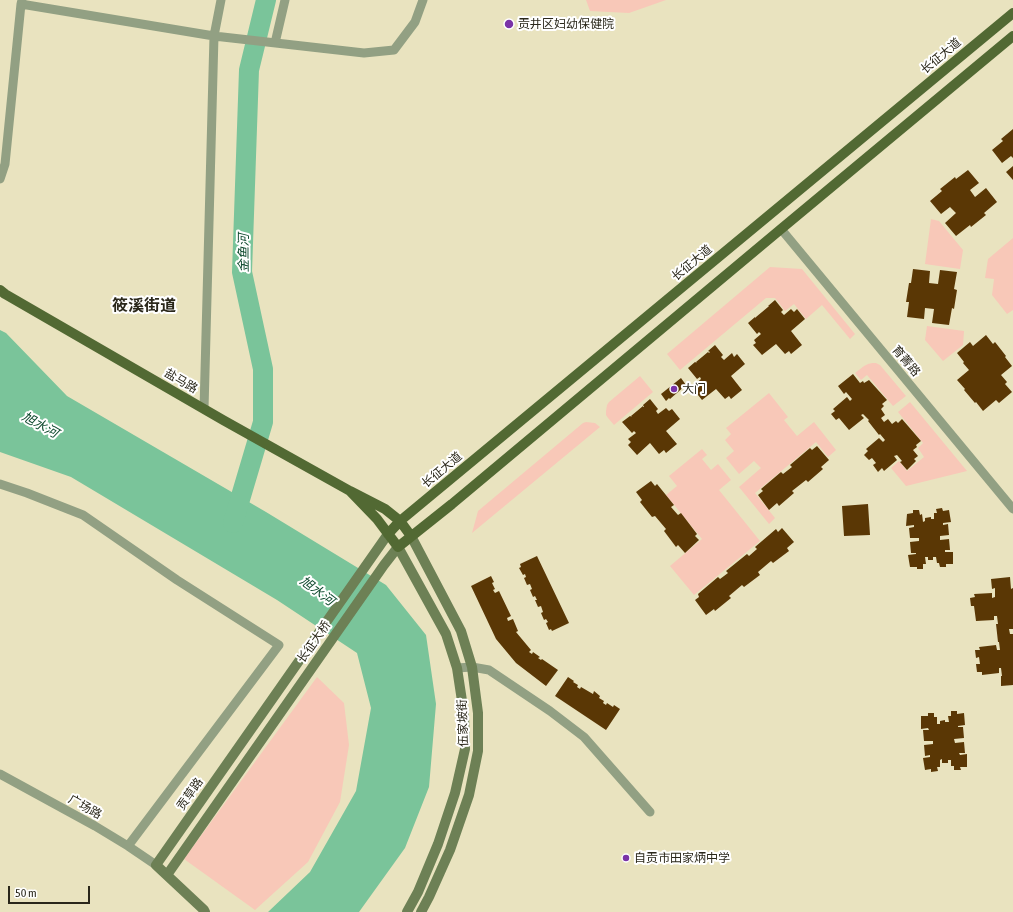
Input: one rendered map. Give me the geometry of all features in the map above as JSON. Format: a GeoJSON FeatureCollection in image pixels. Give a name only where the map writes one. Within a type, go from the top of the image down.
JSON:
{"type":"FeatureCollection","features":[{"type":"Feature","properties":{"kind":"main road","name":"长征大道"},"geometry":{"type":"LineString","coordinates":[[388,534],[400,521],[1013,13]]}},
{"type":"Feature","properties":{"kind":"main road"},"geometry":{"type":"LineString","coordinates":[[350,491],[377,519],[398,548],[1013,36]]}},
{"type":"Feature","properties":{"kind":"main road","name":"盐马路"},"geometry":{"type":"LineString","coordinates":[[0,290],[10,298],[223,420],[385,509],[400,521],[411,536]]}},
{"type":"Feature","properties":{"kind":"main road","name":"长征大桥"},"geometry":{"type":"LineString","coordinates":[[255,725],[388,534]]}},
{"type":"Feature","properties":{"kind":"main road","name":"伍家坡街"},"geometry":{"type":"LineString","coordinates":[[411,536],[461,631],[472,667],[478,713],[478,751],[469,795],[450,850],[430,897],[421,912]]}},
{"type":"Feature","properties":{"kind":"main road","name":"伍家坡街"},"geometry":{"type":"LineString","coordinates":[[398,548],[446,634],[457,668],[464,714],[465,749],[455,793],[438,844],[418,892],[407,912]]}},
{"type":"Feature","properties":{"kind":"main road","name":"长征大桥"},"geometry":{"type":"LineString","coordinates":[[167,875],[384,564],[398,548]]}},
{"type":"Feature","properties":{"kind":"main road","name":"贡草路"},"geometry":{"type":"LineString","coordinates":[[156,865],[255,725]]}},
{"type":"Feature","properties":{"kind":"main road"},"geometry":{"type":"LineString","coordinates":[[156,865],[205,912]]}},
{"type":"Feature","properties":{"kind":"street"},"geometry":{"type":"LineString","coordinates":[[204,409],[214,36],[221,0]]}},
{"type":"Feature","properties":{"kind":"street"},"geometry":{"type":"LineString","coordinates":[[275,43],[285,0]]}},
{"type":"Feature","properties":{"kind":"street"},"geometry":{"type":"LineString","coordinates":[[0,179],[5,164],[22,2],[214,36],[364,53],[394,50],[415,22],[423,0]]}},
{"type":"Feature","properties":{"kind":"street","name":"育菁路"},"geometry":{"type":"LineString","coordinates":[[781,229],[1013,509]]}},
{"type":"Feature","properties":{"kind":"street"},"geometry":{"type":"LineString","coordinates":[[0,484],[84,515],[177,580],[279,645],[128,846]]}},
{"type":"Feature","properties":{"kind":"street"},"geometry":{"type":"LineString","coordinates":[[457,668],[472,667],[489,670],[550,711],[584,737],[650,812]]}},
{"type":"Feature","properties":{"kind":"street","name":"广场路"},"geometry":{"type":"LineString","coordinates":[[0,774],[95,826],[156,865]]}},
{"type":"Feature","properties":{"kind":"shaded area"},"geometry":{"type":"Polygon","coordinates":[[[586,0],[666,0],[629,13],[590,11],[586,0]]]}},
{"type":"Feature","properties":{"kind":"shaded area"},"geometry":{"type":"Polygon","coordinates":[[[931,219],[939,221],[963,250],[960,269],[925,264],[931,219]]]}},
{"type":"Feature","properties":{"kind":"shaded area"},"geometry":{"type":"Polygon","coordinates":[[[1013,238],[1013,310],[1007,314],[992,295],[994,279],[985,278],[988,259],[1013,238]]]}},
{"type":"Feature","properties":{"kind":"shaded area"},"geometry":{"type":"Polygon","coordinates":[[[770,267],[802,269],[855,334],[850,339],[822,305],[806,319],[794,304],[785,311],[775,298],[766,298],[680,370],[667,354],[770,267]]]}},
{"type":"Feature","properties":{"kind":"shaded area"},"geometry":{"type":"Polygon","coordinates":[[[927,326],[964,331],[963,345],[943,361],[925,340],[927,326]]]}},
{"type":"Feature","properties":{"kind":"shaded area"},"geometry":{"type":"Polygon","coordinates":[[[872,363],[880,365],[906,396],[893,406],[867,375],[861,380],[855,373],[864,366],[872,363]]]}},
{"type":"Feature","properties":{"kind":"shaded area"},"geometry":{"type":"Polygon","coordinates":[[[640,376],[653,392],[614,425],[606,415],[607,405],[640,376]]]}},
{"type":"Feature","properties":{"kind":"shaded area"},"geometry":{"type":"Polygon","coordinates":[[[769,393],[788,417],[784,420],[797,436],[814,422],[836,450],[828,457],[816,442],[755,493],[775,518],[769,524],[739,487],[761,468],[754,461],[739,474],[726,458],[734,451],[725,440],[731,434],[726,428],[769,393]]]}},
{"type":"Feature","properties":{"kind":"shaded area"},"geometry":{"type":"Polygon","coordinates":[[[910,402],[967,471],[906,486],[891,468],[899,461],[907,471],[924,457],[918,448],[923,443],[898,412],[910,402]]]}},
{"type":"Feature","properties":{"kind":"shaded area"},"geometry":{"type":"Polygon","coordinates":[[[586,422],[595,423],[600,427],[472,533],[478,511],[586,422]]]}},
{"type":"Feature","properties":{"kind":"shaded area"},"geometry":{"type":"Polygon","coordinates":[[[702,449],[707,455],[702,459],[711,470],[718,464],[731,480],[719,490],[760,541],[694,595],[670,566],[702,539],[666,495],[677,486],[669,476],[702,449]]]}},
{"type":"Feature","properties":{"kind":"shaded area"},"geometry":{"type":"Polygon","coordinates":[[[317,677],[344,703],[349,745],[340,802],[308,862],[255,910],[184,859],[317,677]]]}},
{"type":"Feature","properties":{"kind":"water","name":"旭水河"},"geometry":{"type":"Polygon","coordinates":[[[0,330],[6,333],[67,396],[266,512],[386,585],[426,635],[436,704],[429,787],[405,848],[359,912],[268,912],[310,872],[356,791],[371,708],[357,653],[277,600],[71,477],[0,452],[0,330]]]}},
{"type":"Feature","properties":{"kind":"building"},"geometry":{"type":"Polygon","coordinates":[[[1013,129],[1013,158],[1011,156],[1002,163],[992,150],[1003,141],[1001,139],[1013,129]]]}},
{"type":"Feature","properties":{"kind":"building"},"geometry":{"type":"Polygon","coordinates":[[[1013,166],[1013,180],[1006,172],[1013,166]]]}},
{"type":"Feature","properties":{"kind":"building"},"geometry":{"type":"Polygon","coordinates":[[[968,170],[979,183],[970,190],[975,197],[986,188],[997,202],[984,213],[986,215],[971,227],[970,225],[956,236],[945,223],[956,213],[950,207],[941,214],[930,201],[942,191],[940,189],[955,177],[956,179],[968,170]]]}},
{"type":"Feature","properties":{"kind":"building"},"geometry":{"type":"Polygon","coordinates":[[[913,269],[930,271],[929,283],[938,284],[940,270],[957,272],[954,289],[957,290],[954,309],[952,308],[949,325],[932,323],[934,309],[925,308],[924,319],[907,317],[909,302],[906,302],[913,269]]]}},
{"type":"Feature","properties":{"kind":"building"},"geometry":{"type":"Polygon","coordinates":[[[775,300],[783,310],[781,312],[784,315],[791,309],[794,312],[797,309],[805,319],[791,331],[802,345],[791,354],[789,351],[785,354],[776,344],[762,355],[753,345],[756,343],[754,340],[761,334],[759,332],[757,334],[748,323],[769,307],[768,306],[775,300]]]}},
{"type":"Feature","properties":{"kind":"building"},"geometry":{"type":"Polygon","coordinates":[[[986,335],[993,344],[995,342],[1012,366],[1001,375],[1007,382],[1005,384],[1012,392],[999,403],[996,400],[983,411],[957,380],[969,370],[957,353],[970,342],[973,346],[986,335]]]}},
{"type":"Feature","properties":{"kind":"building"},"geometry":{"type":"Polygon","coordinates":[[[715,345],[723,355],[721,357],[724,360],[732,353],[734,357],[737,354],[745,364],[731,376],[742,390],[731,399],[729,396],[725,399],[716,389],[702,400],[694,390],[697,388],[694,385],[701,379],[700,377],[697,379],[688,368],[695,362],[697,363],[696,362],[708,352],[709,353],[710,352],[708,351],[715,345]]]}},
{"type":"Feature","properties":{"kind":"building"},"geometry":{"type":"Polygon","coordinates":[[[853,374],[860,383],[863,381],[864,383],[869,380],[887,400],[882,404],[884,406],[881,409],[885,415],[881,418],[884,422],[888,419],[892,424],[896,421],[898,423],[902,419],[921,441],[913,450],[918,456],[914,459],[916,461],[907,470],[900,462],[902,461],[897,455],[894,456],[897,460],[884,471],[882,468],[878,472],[873,465],[876,463],[872,458],[869,460],[864,455],[868,451],[866,449],[879,438],[883,442],[885,440],[880,434],[879,435],[863,414],[861,415],[864,418],[849,430],[839,418],[836,420],[831,414],[835,411],[833,409],[847,397],[850,401],[852,399],[846,392],[844,394],[838,386],[853,374]]]}},
{"type":"Feature","properties":{"kind":"building","name":"大门"},"geometry":{"type":"Polygon","coordinates":[[[681,378],[686,385],[666,401],[661,394],[681,378]]]}},
{"type":"Feature","properties":{"kind":"building"},"geometry":{"type":"Polygon","coordinates":[[[650,399],[658,409],[656,411],[658,414],[666,408],[669,411],[672,409],[680,419],[666,431],[677,444],[666,453],[664,450],[659,454],[650,443],[637,455],[628,445],[631,442],[628,439],[636,433],[634,431],[632,433],[622,422],[630,416],[632,417],[631,416],[643,406],[644,407],[643,405],[650,399]]]}},
{"type":"Feature","properties":{"kind":"building"},"geometry":{"type":"Polygon","coordinates":[[[817,446],[829,460],[821,467],[823,469],[808,482],[806,480],[792,491],[794,493],[779,506],[777,503],[769,510],[758,495],[763,491],[761,489],[781,472],[783,474],[792,467],[790,465],[810,448],[812,450],[817,446]]]}},
{"type":"Feature","properties":{"kind":"building"},"geometry":{"type":"Polygon","coordinates":[[[651,481],[655,486],[657,484],[674,505],[671,507],[678,515],[681,513],[697,534],[695,536],[699,540],[685,553],[678,545],[676,547],[664,531],[666,529],[655,516],[652,517],[640,502],[642,500],[636,492],[651,481]]]}},
{"type":"Feature","properties":{"kind":"building"},"geometry":{"type":"Polygon","coordinates":[[[868,504],[870,535],[844,536],[842,506],[868,504]]]}},
{"type":"Feature","properties":{"kind":"building"},"geometry":{"type":"Polygon","coordinates":[[[942,508],[943,511],[949,510],[951,522],[943,523],[943,525],[948,524],[949,535],[940,536],[940,540],[949,539],[950,550],[945,550],[945,552],[953,552],[953,564],[946,564],[946,567],[940,567],[939,563],[937,563],[936,557],[933,557],[933,560],[928,560],[928,557],[925,557],[926,564],[923,564],[923,569],[910,567],[908,555],[916,553],[911,553],[910,542],[919,541],[919,538],[910,538],[909,528],[914,527],[914,525],[906,526],[907,514],[913,513],[913,510],[919,510],[920,515],[922,514],[923,522],[925,521],[925,518],[931,517],[931,519],[934,519],[934,513],[937,513],[936,509],[942,508]]]}},
{"type":"Feature","properties":{"kind":"building"},"geometry":{"type":"Polygon","coordinates":[[[782,528],[794,542],[787,548],[789,551],[773,563],[771,561],[758,572],[760,575],[744,587],[742,585],[729,596],[731,598],[715,611],[714,609],[706,615],[695,600],[699,597],[698,594],[718,577],[720,579],[728,573],[726,571],[747,554],[749,556],[757,549],[755,547],[776,529],[778,532],[782,528]]]}},
{"type":"Feature","properties":{"kind":"building"},"geometry":{"type":"Polygon","coordinates":[[[537,556],[569,623],[552,631],[551,629],[549,630],[546,619],[544,620],[541,613],[543,612],[541,606],[538,607],[535,596],[533,597],[530,590],[532,589],[530,584],[527,585],[524,578],[526,577],[525,574],[523,575],[519,568],[521,567],[520,564],[537,556]]]}},
{"type":"Feature","properties":{"kind":"building"},"geometry":{"type":"Polygon","coordinates":[[[491,576],[495,589],[493,590],[495,593],[499,591],[511,616],[507,618],[508,621],[513,619],[518,631],[516,632],[531,650],[529,652],[532,654],[533,652],[540,657],[538,658],[541,660],[542,659],[558,670],[546,686],[516,663],[496,639],[471,586],[491,576]]]}},
{"type":"Feature","properties":{"kind":"building"},"geometry":{"type":"Polygon","coordinates":[[[1010,577],[1011,589],[1013,588],[1013,629],[1009,629],[1010,634],[1013,634],[1013,685],[1001,686],[1001,668],[999,668],[999,673],[982,675],[982,672],[977,672],[976,664],[980,664],[979,657],[976,658],[975,650],[980,650],[979,647],[996,645],[997,650],[1000,650],[996,624],[998,624],[997,616],[994,616],[994,620],[976,621],[974,606],[971,606],[970,598],[975,597],[974,594],[992,593],[992,598],[995,597],[995,588],[992,589],[991,579],[1010,577]]]}},
{"type":"Feature","properties":{"kind":"building"},"geometry":{"type":"Polygon","coordinates":[[[568,677],[578,685],[577,687],[580,689],[581,687],[593,694],[594,691],[600,696],[599,698],[604,701],[603,703],[606,705],[607,703],[613,707],[614,705],[620,709],[606,730],[555,696],[568,677]]]}},
{"type":"Feature","properties":{"kind":"building"},"geometry":{"type":"Polygon","coordinates":[[[951,711],[957,711],[957,714],[964,713],[965,725],[958,727],[963,727],[964,738],[954,739],[955,743],[964,742],[965,753],[959,753],[960,755],[967,754],[967,767],[960,767],[961,770],[954,770],[954,766],[951,766],[951,760],[948,760],[948,763],[942,763],[942,759],[940,760],[940,767],[937,767],[938,771],[931,772],[931,769],[925,770],[923,758],[930,757],[930,755],[925,756],[924,745],[933,744],[933,741],[924,741],[923,730],[929,730],[928,728],[921,729],[921,716],[928,716],[928,713],[934,713],[934,717],[937,717],[937,724],[940,724],[940,721],[945,720],[945,722],[949,722],[948,716],[951,716],[951,711]]]}},
{"type":"Feature","properties":{"kind":"waterway","name":"金鱼河"},"geometry":{"type":"LineString","coordinates":[[233,523],[263,422],[263,369],[242,272],[249,70],[266,0]]}},
{"type":"Feature","properties":{"kind":"place","name":"贡井区妇幼保健院"},"geometry":{"type":"Point","coordinates":[509,24]}},
{"type":"Feature","properties":{"kind":"place","name":"大门"},"geometry":{"type":"Point","coordinates":[674,389]}},
{"type":"Feature","properties":{"kind":"place","name":"自贡市田家炳中学"},"geometry":{"type":"Point","coordinates":[626,858]}},
{"type":"Feature","properties":{"kind":"district","name":"筱溪街道"},"geometry":{"type":"Point","coordinates":[144,306]}}]}
